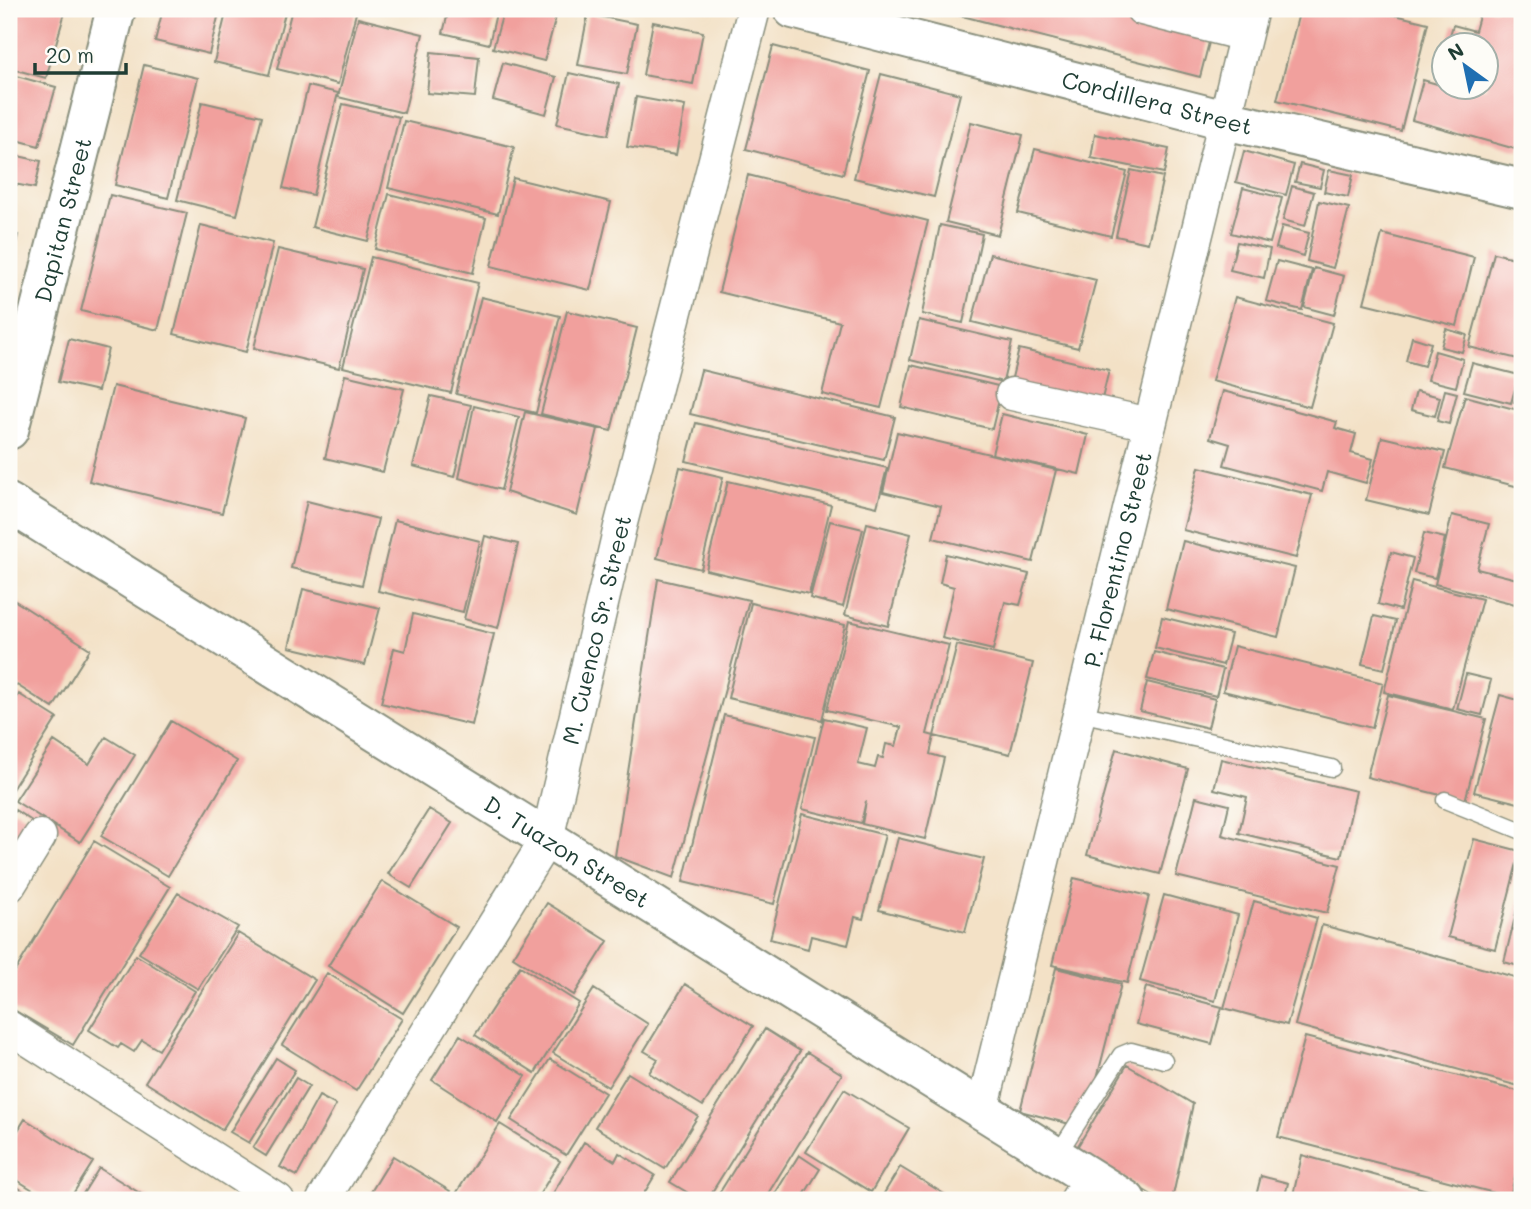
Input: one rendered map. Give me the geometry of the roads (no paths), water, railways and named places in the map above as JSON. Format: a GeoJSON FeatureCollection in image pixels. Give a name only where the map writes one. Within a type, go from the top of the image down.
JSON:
{"type":"FeatureCollection","features":[{"type":"Feature","properties":{"kind":"street","name":"Dapitan Street"},"geometry":{"type":"LineString","coordinates":[[9,430],[116,9]]}},
{"type":"Feature","properties":{"kind":"street","name":"M. Cuenco Sr. Street"},"geometry":{"type":"LineString","coordinates":[[323,1200],[547,839],[620,527],[754,9]]}},
{"type":"Feature","properties":{"kind":"street","name":"Cordillera Street"},"geometry":{"type":"LineString","coordinates":[[793,9],[1225,120],[1522,189]]}},
{"type":"Feature","properties":{"kind":"street"},"geometry":{"type":"LineString","coordinates":[[1142,9],[1248,22]]}},
{"type":"Feature","properties":{"kind":"street","name":"P. Florentino Street"},"geometry":{"type":"LineString","coordinates":[[982,1110],[1248,22]]}},
{"type":"Feature","properties":{"kind":"street"},"geometry":{"type":"LineString","coordinates":[[1012,394],[1150,424]]}},
{"type":"Feature","properties":{"kind":"street","name":"D. Tuazon Street"},"geometry":{"type":"LineString","coordinates":[[9,503],[982,1110],[1069,1177],[1126,1200]]}},
{"type":"Feature","properties":{"kind":"street"},"geometry":{"type":"LineString","coordinates":[[9,886],[40,836]]}},
{"type":"Feature","properties":{"kind":"street"},"geometry":{"type":"LineString","coordinates":[[9,1027],[278,1200]]}},
{"type":"Feature","properties":{"kind":"lane"},"geometry":{"type":"LineString","coordinates":[[1079,713],[1332,768]]}},
{"type":"Feature","properties":{"kind":"lane"},"geometry":{"type":"LineString","coordinates":[[1445,800],[1522,831]]}},
{"type":"Feature","properties":{"kind":"lane"},"geometry":{"type":"LineString","coordinates":[[1069,1177],[1121,1055],[1132,1051],[1164,1060]]}}]}
